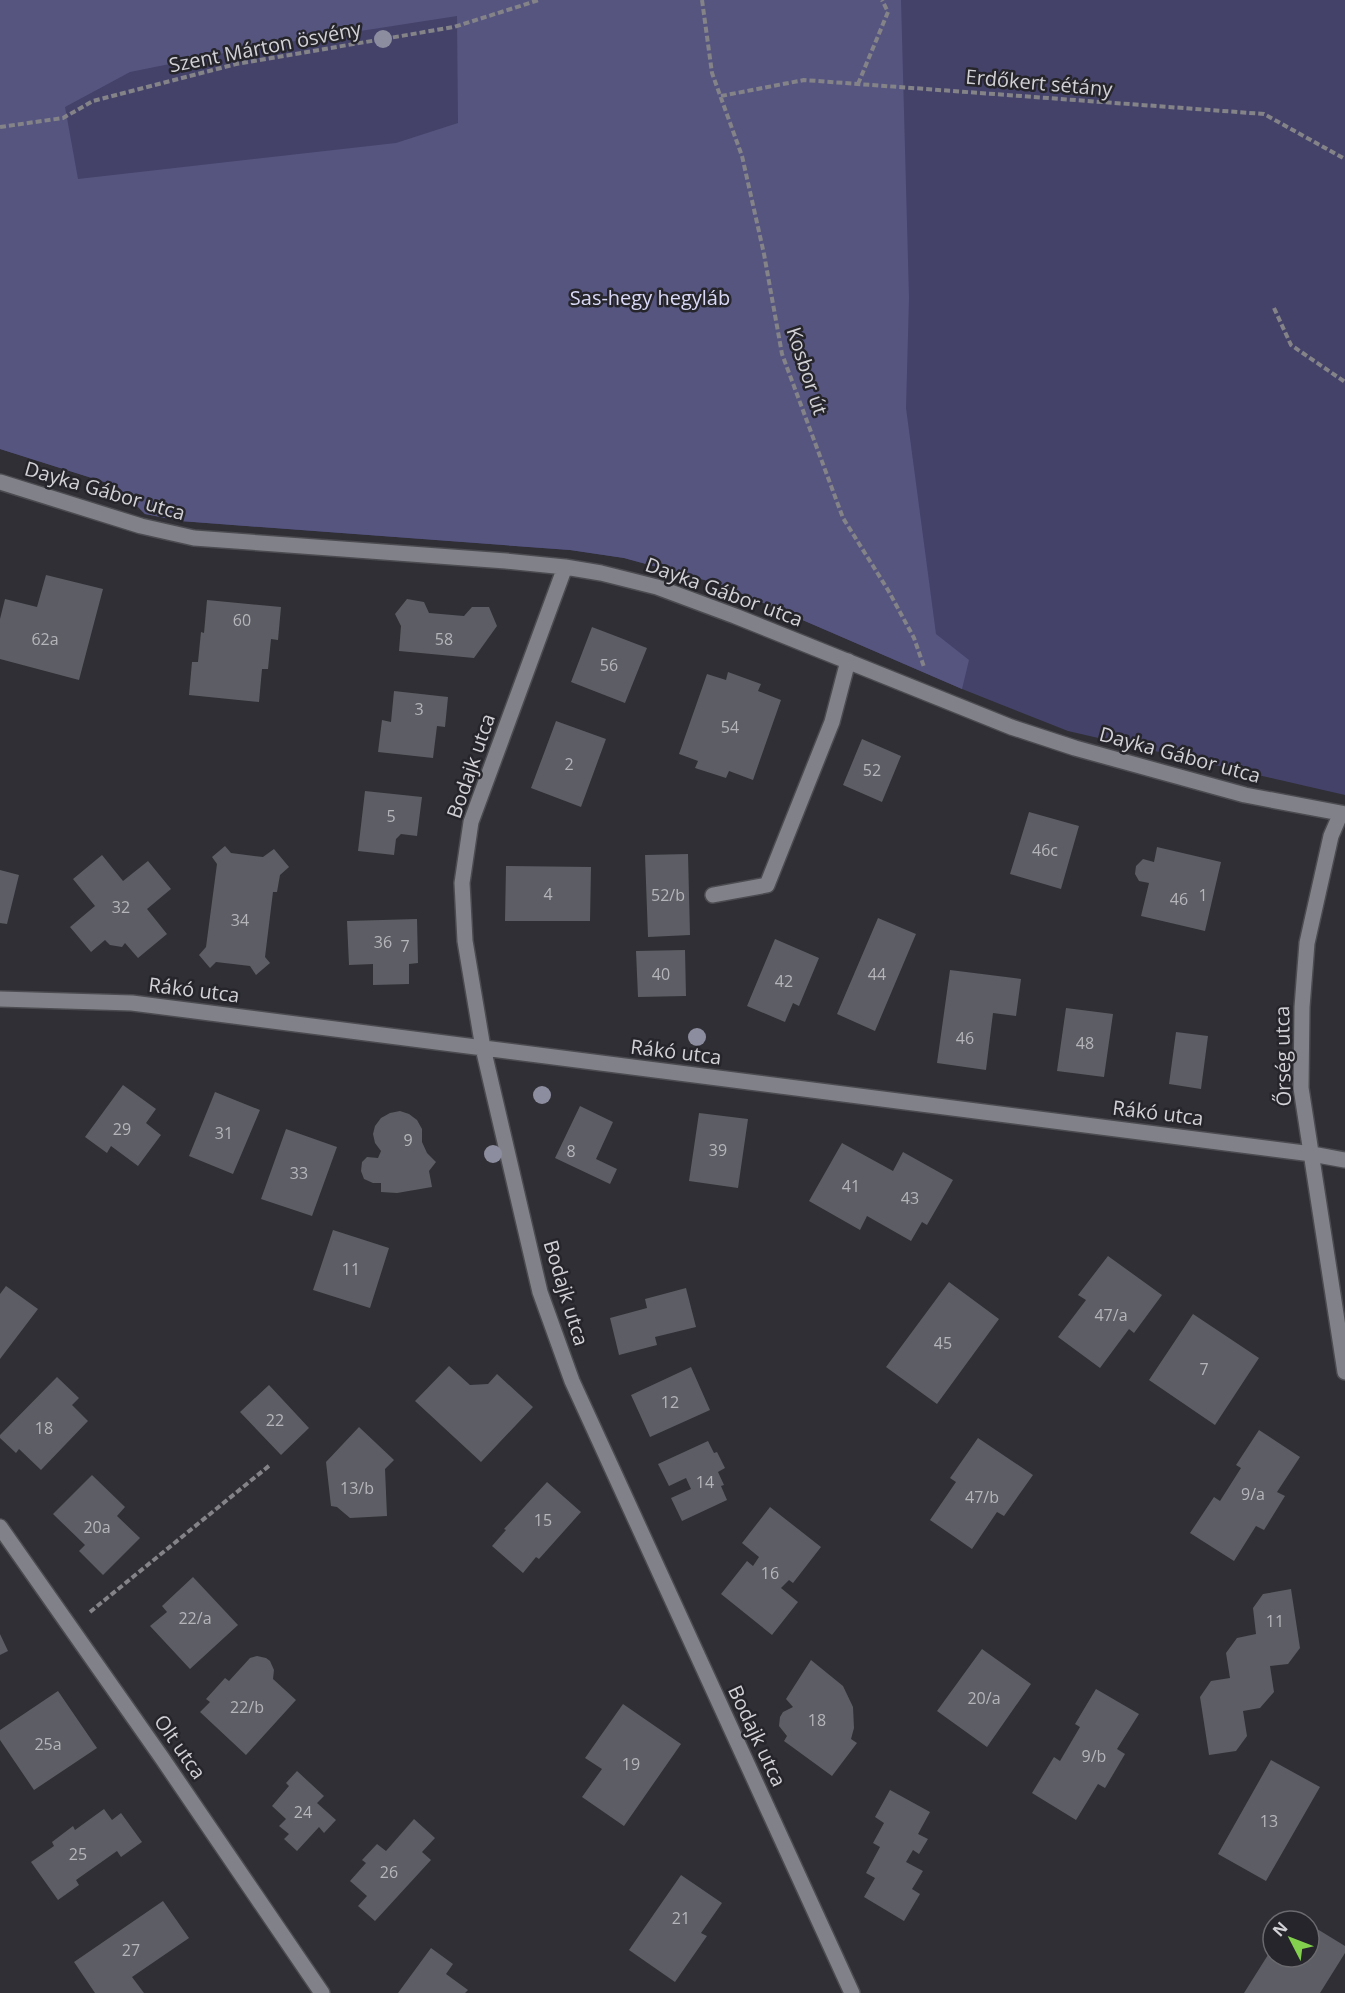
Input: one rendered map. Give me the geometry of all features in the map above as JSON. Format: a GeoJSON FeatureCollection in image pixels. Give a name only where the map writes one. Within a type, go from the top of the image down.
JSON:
{"type":"FeatureCollection","features":[{"type":"Feature","properties":{"kind":"street","name":"Dayka Gábor utca"},"geometry":{"type":"LineString","coordinates":[[0,482],[141,526],[194,538],[565,567],[657,587],[1011,727],[1075,748],[1245,795],[1343,814]]}},
{"type":"Feature","properties":{"kind":"street","name":"Bodajk utca"},"geometry":{"type":"LineString","coordinates":[[565,567],[471,822],[462,883],[465,941],[483,1048],[540,1292],[572,1381],[852,1993]]}},
{"type":"Feature","properties":{"kind":"street"},"geometry":{"type":"LineString","coordinates":[[713,896],[767,885],[832,722],[848,661]]}},
{"type":"Feature","properties":{"kind":"street","name":"Őrség utca"},"geometry":{"type":"LineString","coordinates":[[1343,814],[1331,836],[1307,943],[1302,1007],[1301,1088],[1345,1372]]}},
{"type":"Feature","properties":{"kind":"street","name":"Rákó utca"},"geometry":{"type":"LineString","coordinates":[[0,999],[132,1003],[1345,1160]]}},
{"type":"Feature","properties":{"kind":"street","name":"Olt utca"},"geometry":{"type":"LineString","coordinates":[[0,1527],[162,1758],[322,1993]]}},
{"type":"Feature","properties":{"kind":"path","name":"Szent Márton ösvény"},"geometry":{"type":"LineString","coordinates":[[0,127],[63,118],[93,101],[236,64],[454,27],[539,0]]}},
{"type":"Feature","properties":{"kind":"path","name":"Kosbor út"},"geometry":{"type":"LineString","coordinates":[[702,0],[705,36],[712,73],[742,156],[764,254],[782,354],[843,518],[888,590],[914,638],[934,696]]}},
{"type":"Feature","properties":{"kind":"path"},"geometry":{"type":"LineString","coordinates":[[858,84],[888,12],[882,0]]}},
{"type":"Feature","properties":{"kind":"path","name":"Erdőkert sétány"},"geometry":{"type":"LineString","coordinates":[[721,96],[804,80],[1264,114],[1345,159]]}},
{"type":"Feature","properties":{"kind":"path"},"geometry":{"type":"LineString","coordinates":[[1274,308],[1291,345],[1345,382]]}},
{"type":"Feature","properties":{"kind":"path"},"geometry":{"type":"LineString","coordinates":[[71,1628],[270,1465]]}},
{"type":"Feature","properties":{"kind":"green space"},"geometry":{"type":"Polygon","coordinates":[[[0,0],[1345,0],[1345,795],[1068,731],[962,689],[719,584],[624,558],[570,550],[180,521],[145,514],[117,486],[0,449],[0,0]]]}},
{"type":"Feature","properties":{"kind":"green space","name":"Sas-hegy hegyláb"},"geometry":{"type":"Polygon","coordinates":[[[0,0],[901,0],[909,298],[906,408],[936,634],[969,660],[962,689],[719,584],[624,558],[570,550],[180,521],[145,514],[117,486],[0,449],[0,0]],[[457,16],[244,49],[130,72],[65,107],[78,179],[396,143],[458,123],[457,16]]]}},
{"type":"Feature","properties":{"kind":"building"},"geometry":{"type":"Polygon","coordinates":[[[46,575],[103,589],[79,680],[0,659],[0,619],[5,599],[37,607],[46,575]]]}},
{"type":"Feature","properties":{"kind":"building"},"geometry":{"type":"Polygon","coordinates":[[[407,599],[424,602],[429,613],[464,616],[472,607],[489,607],[497,626],[474,658],[399,651],[401,626],[395,614],[407,599]]]}},
{"type":"Feature","properties":{"kind":"building"},"geometry":{"type":"Polygon","coordinates":[[[207,600],[281,607],[278,640],[271,639],[268,669],[262,669],[259,702],[189,695],[192,662],[198,662],[201,632],[204,633],[207,600]]]}},
{"type":"Feature","properties":{"kind":"building"},"geometry":{"type":"Polygon","coordinates":[[[592,627],[647,648],[625,703],[571,682],[592,627]]]}},
{"type":"Feature","properties":{"kind":"building"},"geometry":{"type":"Polygon","coordinates":[[[728,672],[761,684],[758,691],[781,700],[753,780],[729,771],[726,778],[695,768],[698,761],[679,754],[707,674],[726,680],[728,672]]]}},
{"type":"Feature","properties":{"kind":"building"},"geometry":{"type":"Polygon","coordinates":[[[394,691],[448,697],[445,727],[437,726],[433,758],[378,752],[382,720],[391,722],[394,691]]]}},
{"type":"Feature","properties":{"kind":"building"},"geometry":{"type":"Polygon","coordinates":[[[556,721],[606,739],[581,807],[531,788],[556,721]]]}},
{"type":"Feature","properties":{"kind":"building"},"geometry":{"type":"Polygon","coordinates":[[[862,739],[901,756],[882,802],[843,785],[862,739]]]}},
{"type":"Feature","properties":{"kind":"building"},"geometry":{"type":"Polygon","coordinates":[[[365,791],[422,797],[417,836],[401,834],[396,839],[394,855],[358,851],[365,791]]]}},
{"type":"Feature","properties":{"kind":"building"},"geometry":{"type":"Polygon","coordinates":[[[1029,812],[1079,826],[1061,889],[1010,874],[1029,812]]]}},
{"type":"Feature","properties":{"kind":"building"},"geometry":{"type":"Polygon","coordinates":[[[225,846],[231,853],[263,857],[274,849],[289,867],[280,875],[277,892],[273,892],[265,957],[270,963],[256,975],[250,966],[216,962],[210,968],[199,955],[206,947],[217,864],[212,857],[225,846]]]}},
{"type":"Feature","properties":{"kind":"building"},"geometry":{"type":"Polygon","coordinates":[[[1157,847],[1221,862],[1205,931],[1141,916],[1149,883],[1139,881],[1135,874],[1136,866],[1143,859],[1154,862],[1157,847]]]}},
{"type":"Feature","properties":{"kind":"building"},"geometry":{"type":"Polygon","coordinates":[[[688,854],[690,935],[648,937],[645,855],[688,854]]]}},
{"type":"Feature","properties":{"kind":"building"},"geometry":{"type":"Polygon","coordinates":[[[102,855],[123,881],[148,861],[171,889],[147,909],[167,934],[138,958],[125,943],[122,947],[110,945],[105,940],[91,952],[70,927],[95,906],[73,879],[102,855]]]}},
{"type":"Feature","properties":{"kind":"building"},"geometry":{"type":"Polygon","coordinates":[[[506,866],[591,867],[590,921],[505,921],[506,866]]]}},
{"type":"Feature","properties":{"kind":"building"},"geometry":{"type":"Polygon","coordinates":[[[0,870],[19,875],[7,924],[0,923],[0,870]]]}},
{"type":"Feature","properties":{"kind":"building"},"geometry":{"type":"Polygon","coordinates":[[[878,918],[916,934],[875,1031],[837,1014],[878,918]]]}},
{"type":"Feature","properties":{"kind":"building"},"geometry":{"type":"Polygon","coordinates":[[[417,919],[418,963],[409,964],[409,984],[373,985],[373,964],[349,965],[347,921],[417,919]]]}},
{"type":"Feature","properties":{"kind":"building"},"geometry":{"type":"Polygon","coordinates":[[[775,939],[819,958],[799,1006],[793,1003],[785,1022],[747,1006],[775,939]]]}},
{"type":"Feature","properties":{"kind":"building"},"geometry":{"type":"Polygon","coordinates":[[[685,950],[686,996],[638,997],[636,951],[685,950]]]}},
{"type":"Feature","properties":{"kind":"building"},"geometry":{"type":"Polygon","coordinates":[[[950,970],[1021,979],[1016,1016],[993,1013],[986,1070],[937,1063],[950,970]]]}},
{"type":"Feature","properties":{"kind":"building"},"geometry":{"type":"Polygon","coordinates":[[[1066,1008],[1113,1014],[1104,1077],[1057,1071],[1066,1008]]]}},
{"type":"Feature","properties":{"kind":"building"},"geometry":{"type":"Polygon","coordinates":[[[1176,1032],[1208,1036],[1201,1089],[1169,1084],[1176,1032]]]}},
{"type":"Feature","properties":{"kind":"building"},"geometry":{"type":"Polygon","coordinates":[[[123,1085],[156,1109],[146,1123],[161,1135],[138,1166],[111,1146],[107,1153],[85,1137],[123,1085]]]}},
{"type":"Feature","properties":{"kind":"building"},"geometry":{"type":"Polygon","coordinates":[[[215,1092],[260,1110],[233,1174],[189,1156],[215,1092]]]}},
{"type":"Feature","properties":{"kind":"building"},"geometry":{"type":"Polygon","coordinates":[[[580,1106],[613,1122],[596,1159],[617,1169],[610,1184],[555,1158],[580,1106]]]}},
{"type":"Feature","properties":{"kind":"building"},"geometry":{"type":"Polygon","coordinates":[[[400,1111],[417,1120],[422,1129],[422,1142],[427,1153],[436,1162],[429,1171],[432,1187],[397,1193],[381,1192],[381,1183],[373,1183],[364,1179],[361,1171],[362,1162],[367,1157],[378,1158],[381,1151],[375,1143],[373,1134],[375,1126],[381,1118],[400,1111]]]}},
{"type":"Feature","properties":{"kind":"building"},"geometry":{"type":"Polygon","coordinates":[[[699,1113],[748,1119],[738,1188],[689,1181],[699,1113]]]}},
{"type":"Feature","properties":{"kind":"building"},"geometry":{"type":"Polygon","coordinates":[[[286,1129],[337,1147],[312,1216],[261,1199],[286,1129]]]}},
{"type":"Feature","properties":{"kind":"building"},"geometry":{"type":"Polygon","coordinates":[[[842,1143],[893,1171],[903,1152],[953,1180],[927,1225],[922,1222],[911,1241],[867,1216],[860,1230],[809,1201],[842,1143]]]}},
{"type":"Feature","properties":{"kind":"building"},"geometry":{"type":"Polygon","coordinates":[[[333,1230],[389,1248],[370,1308],[313,1290],[333,1230]]]}},
{"type":"Feature","properties":{"kind":"building"},"geometry":{"type":"Polygon","coordinates":[[[1108,1256],[1162,1295],[1134,1333],[1129,1329],[1100,1368],[1058,1337],[1086,1300],[1078,1295],[1108,1256]]]}},
{"type":"Feature","properties":{"kind":"building"},"geometry":{"type":"Polygon","coordinates":[[[949,1282],[999,1319],[937,1404],[886,1367],[949,1282]]]}},
{"type":"Feature","properties":{"kind":"building"},"geometry":{"type":"Polygon","coordinates":[[[6,1286],[38,1309],[0,1359],[0,1294],[6,1286]]]}},
{"type":"Feature","properties":{"kind":"building"},"geometry":{"type":"Polygon","coordinates":[[[686,1288],[696,1327],[655,1337],[657,1345],[619,1355],[610,1318],[647,1308],[645,1299],[686,1288]]]}},
{"type":"Feature","properties":{"kind":"building"},"geometry":{"type":"Polygon","coordinates":[[[1193,1314],[1259,1358],[1215,1425],[1149,1380],[1193,1314]]]}},
{"type":"Feature","properties":{"kind":"building"},"geometry":{"type":"Polygon","coordinates":[[[449,1366],[470,1385],[488,1384],[497,1374],[533,1407],[481,1462],[415,1401],[449,1366]]]}},
{"type":"Feature","properties":{"kind":"building"},"geometry":{"type":"Polygon","coordinates":[[[691,1367],[710,1410],[650,1437],[631,1395],[691,1367]]]}},
{"type":"Feature","properties":{"kind":"building"},"geometry":{"type":"Polygon","coordinates":[[[57,1377],[79,1398],[72,1405],[88,1421],[41,1470],[19,1449],[16,1453],[0,1438],[0,1435],[57,1377]]]}},
{"type":"Feature","properties":{"kind":"building"},"geometry":{"type":"Polygon","coordinates":[[[269,1385],[309,1428],[281,1455],[240,1412],[269,1385]]]}},
{"type":"Feature","properties":{"kind":"building"},"geometry":{"type":"Polygon","coordinates":[[[359,1427],[394,1460],[385,1469],[387,1516],[350,1518],[337,1507],[331,1506],[326,1462],[359,1427]]]}},
{"type":"Feature","properties":{"kind":"building"},"geometry":{"type":"Polygon","coordinates":[[[1259,1430],[1300,1457],[1277,1492],[1285,1496],[1264,1530],[1256,1526],[1234,1561],[1190,1533],[1214,1497],[1220,1501],[1241,1468],[1236,1465],[1259,1430]]]}},
{"type":"Feature","properties":{"kind":"building"},"geometry":{"type":"Polygon","coordinates":[[[978,1438],[1033,1475],[1004,1516],[997,1512],[972,1549],[930,1520],[956,1482],[950,1478],[978,1438]]]}},
{"type":"Feature","properties":{"kind":"building"},"geometry":{"type":"Polygon","coordinates":[[[708,1441],[725,1468],[718,1472],[727,1500],[682,1521],[671,1498],[691,1489],[686,1478],[669,1486],[658,1464],[708,1441]]]}},
{"type":"Feature","properties":{"kind":"building"},"geometry":{"type":"Polygon","coordinates":[[[92,1475],[125,1507],[117,1516],[140,1538],[103,1575],[79,1551],[85,1545],[53,1514],[92,1475]]]}},
{"type":"Feature","properties":{"kind":"building"},"geometry":{"type":"Polygon","coordinates":[[[547,1482],[581,1512],[539,1559],[536,1557],[523,1573],[492,1546],[506,1530],[504,1529],[547,1482]]]}},
{"type":"Feature","properties":{"kind":"building"},"geometry":{"type":"Polygon","coordinates":[[[770,1507],[821,1547],[793,1583],[789,1580],[781,1588],[798,1602],[772,1635],[721,1594],[747,1561],[753,1566],[759,1557],[742,1543],[770,1507]]]}},
{"type":"Feature","properties":{"kind":"building"},"geometry":{"type":"Polygon","coordinates":[[[193,1577],[238,1625],[190,1669],[150,1626],[167,1612],[162,1606],[193,1577]]]}},
{"type":"Feature","properties":{"kind":"building"},"geometry":{"type":"Polygon","coordinates":[[[1291,1589],[1300,1648],[1288,1664],[1270,1666],[1274,1692],[1260,1708],[1243,1711],[1247,1736],[1236,1751],[1209,1755],[1200,1697],[1211,1681],[1230,1678],[1226,1653],[1237,1638],[1256,1634],[1253,1608],[1263,1594],[1291,1589]]]}},
{"type":"Feature","properties":{"kind":"building"},"geometry":{"type":"Polygon","coordinates":[[[0,1634],[8,1651],[0,1655],[0,1634]]]}},
{"type":"Feature","properties":{"kind":"building"},"geometry":{"type":"Polygon","coordinates":[[[982,1649],[1031,1684],[987,1747],[937,1711],[982,1649]]]}},
{"type":"Feature","properties":{"kind":"building"},"geometry":{"type":"Polygon","coordinates":[[[257,1656],[270,1661],[274,1670],[273,1679],[296,1700],[246,1755],[200,1712],[210,1702],[206,1699],[225,1678],[229,1681],[250,1658],[257,1656]]]}},
{"type":"Feature","properties":{"kind":"building"},"geometry":{"type":"Polygon","coordinates":[[[811,1660],[843,1686],[853,1707],[854,1728],[851,1739],[857,1743],[832,1776],[784,1741],[787,1736],[779,1726],[783,1712],[793,1707],[786,1699],[811,1660]]]}},
{"type":"Feature","properties":{"kind":"building"},"geometry":{"type":"Polygon","coordinates":[[[1096,1689],[1139,1714],[1117,1749],[1125,1754],[1105,1788],[1098,1784],[1076,1820],[1032,1793],[1054,1757],[1060,1761],[1080,1727],[1075,1724],[1096,1689]]]}},
{"type":"Feature","properties":{"kind":"building"},"geometry":{"type":"Polygon","coordinates":[[[58,1691],[97,1748],[34,1790],[0,1740],[0,1730],[58,1691]]]}},
{"type":"Feature","properties":{"kind":"building"},"geometry":{"type":"Polygon","coordinates":[[[623,1704],[681,1744],[624,1826],[582,1797],[602,1769],[585,1758],[623,1704]]]}},
{"type":"Feature","properties":{"kind":"building"},"geometry":{"type":"Polygon","coordinates":[[[1271,1760],[1320,1787],[1266,1881],[1218,1854],[1271,1760]]]}},
{"type":"Feature","properties":{"kind":"building"},"geometry":{"type":"Polygon","coordinates":[[[297,1771],[324,1796],[317,1803],[336,1820],[324,1833],[319,1827],[297,1851],[284,1839],[289,1834],[279,1826],[286,1819],[272,1806],[289,1786],[286,1783],[297,1771]]]}},
{"type":"Feature","properties":{"kind":"building"},"geometry":{"type":"Polygon","coordinates":[[[890,1790],[930,1812],[918,1834],[928,1839],[919,1854],[913,1850],[906,1862],[923,1871],[912,1889],[920,1894],[904,1921],[864,1897],[875,1878],[866,1873],[880,1847],[873,1843],[884,1823],[875,1817],[890,1790]]]}},
{"type":"Feature","properties":{"kind":"building"},"geometry":{"type":"Polygon","coordinates":[[[104,1809],[112,1820],[121,1813],[142,1842],[121,1857],[117,1851],[76,1880],[79,1885],[58,1900],[31,1862],[54,1846],[52,1842],[73,1826],[75,1830],[104,1809]]]}},
{"type":"Feature","properties":{"kind":"building"},"geometry":{"type":"Polygon","coordinates":[[[414,1819],[435,1838],[422,1852],[431,1860],[375,1921],[358,1906],[367,1896],[350,1881],[366,1863],[362,1860],[377,1844],[386,1851],[414,1819]]]}},
{"type":"Feature","properties":{"kind":"building"},"geometry":{"type":"Polygon","coordinates":[[[681,1875],[722,1903],[701,1933],[707,1936],[675,1982],[629,1950],[681,1875]]]}},
{"type":"Feature","properties":{"kind":"building"},"geometry":{"type":"Polygon","coordinates":[[[163,1901],[189,1938],[132,1977],[144,1993],[95,1993],[74,1962],[163,1901]]]}},
{"type":"Feature","properties":{"kind":"building"},"geometry":{"type":"Polygon","coordinates":[[[1321,1931],[1345,1946],[1345,1953],[1320,1993],[1244,1993],[1261,1966],[1261,1969],[1321,1969],[1321,1931]]]}},
{"type":"Feature","properties":{"kind":"building"},"geometry":{"type":"Polygon","coordinates":[[[431,1948],[453,1964],[446,1974],[468,1990],[465,1993],[398,1993],[431,1948]]]}}]}
